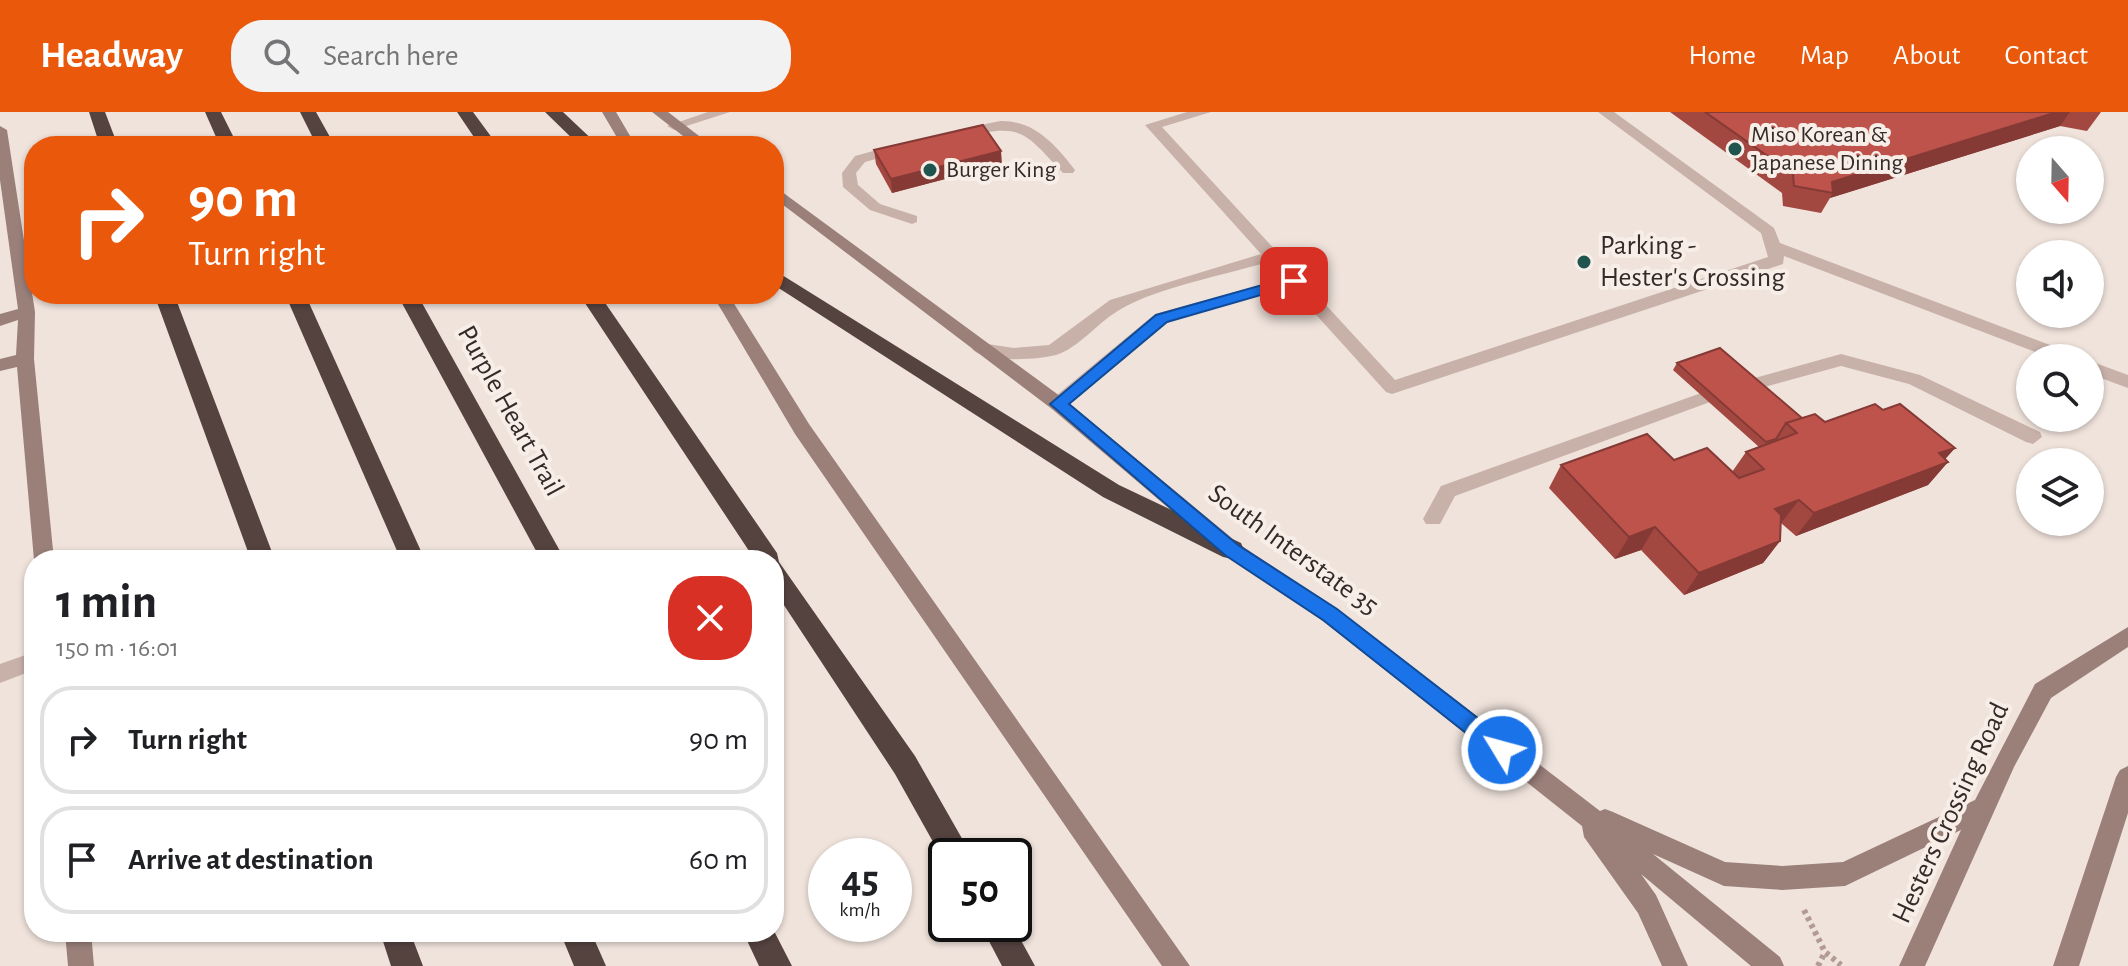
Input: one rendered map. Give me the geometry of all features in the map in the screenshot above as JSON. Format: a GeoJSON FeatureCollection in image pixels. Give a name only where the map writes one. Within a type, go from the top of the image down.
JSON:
{"type":"FeatureCollection","features":[{"type":"Feature","properties":{"kind":"highway"},"geometry":{"type":"LineString","coordinates":[[97,112],[105,136]]}},
{"type":"Feature","properties":{"kind":"highway"},"geometry":{"type":"LineString","coordinates":[[213,112],[224,136]]}},
{"type":"Feature","properties":{"kind":"highway"},"geometry":{"type":"LineString","coordinates":[[308,112],[321,136]]}},
{"type":"Feature","properties":{"kind":"highway"},"geometry":{"type":"LineString","coordinates":[[465,112],[482,136]]}},
{"type":"Feature","properties":{"kind":"highway"},"geometry":{"type":"LineString","coordinates":[[553,112],[579,136]]}},
{"type":"Feature","properties":{"kind":"highway"},"geometry":{"type":"LineString","coordinates":[[784,282],[1111,491],[1232,550]]}},
{"type":"Feature","properties":{"kind":"highway"},"geometry":{"type":"LineString","coordinates":[[168,304],[259,550]]}},
{"type":"Feature","properties":{"kind":"highway"},"geometry":{"type":"LineString","coordinates":[[299,304],[409,550]]}},
{"type":"Feature","properties":{"kind":"highway","name":"Purple Heart Trail"},"geometry":{"type":"LineString","coordinates":[[412,304],[548,550]]}},
{"type":"Feature","properties":{"kind":"highway"},"geometry":{"type":"LineString","coordinates":[[596,304],[761,550]]}},
{"type":"Feature","properties":{"kind":"highway"},"geometry":{"type":"LineString","coordinates":[[784,585],[905,765],[947,838]]}},
{"type":"Feature","properties":{"kind":"highway"},"geometry":{"type":"LineString","coordinates":[[399,942],[407,966]]}},
{"type":"Feature","properties":{"kind":"highway"},"geometry":{"type":"LineString","coordinates":[[579,942],[590,966]]}},
{"type":"Feature","properties":{"kind":"highway"},"geometry":{"type":"LineString","coordinates":[[763,942],[776,966]]}},
{"type":"Feature","properties":{"kind":"highway"},"geometry":{"type":"LineString","coordinates":[[1005,942],[1019,966]]}},
{"type":"Feature","properties":{"kind":"main road"},"geometry":{"type":"LineString","coordinates":[[609,112],[623,136]]}},
{"type":"Feature","properties":{"kind":"main road"},"geometry":{"type":"LineString","coordinates":[[659,112],[690,136]]}},
{"type":"Feature","properties":{"kind":"main road"},"geometry":{"type":"LineString","coordinates":[[0,130],[24,292]]}},
{"type":"Feature","properties":{"kind":"main road","name":"South Interstate 35"},"geometry":{"type":"LineString","coordinates":[[784,199],[1058,404],[1232,550],[1330,615],[1576,806],[1771,966]]}},
{"type":"Feature","properties":{"kind":"main road"},"geometry":{"type":"LineString","coordinates":[[26,304],[25,359],[43,550]]}},
{"type":"Feature","properties":{"kind":"main road"},"geometry":{"type":"LineString","coordinates":[[726,304],[802,429],[1177,966]]}},
{"type":"Feature","properties":{"kind":"main road"},"geometry":{"type":"LineString","coordinates":[[0,320],[27,312]]}},
{"type":"Feature","properties":{"kind":"main road"},"geometry":{"type":"LineString","coordinates":[[0,365],[25,359]]}},
{"type":"Feature","properties":{"kind":"main road","name":"Hesters Crossing Road"},"geometry":{"type":"LineString","coordinates":[[1912,966],[1983,808],[2043,691],[2128,636]]}},
{"type":"Feature","properties":{"kind":"main road"},"geometry":{"type":"LineString","coordinates":[[2066,966],[2128,777]]}},
{"type":"Feature","properties":{"kind":"main road"},"geometry":{"type":"LineString","coordinates":[[1576,806],[1724,874],[1782,878],[1845,874],[1983,808]]}},
{"type":"Feature","properties":{"kind":"main road"},"geometry":{"type":"LineString","coordinates":[[1576,806],[1647,904],[1675,966]]}},
{"type":"Feature","properties":{"kind":"main road"},"geometry":{"type":"LineString","coordinates":[[79,942],[81,966]]}},
{"type":"Feature","properties":{"kind":"lane"},"geometry":{"type":"LineString","coordinates":[[674,126],[723,112]]}},
{"type":"Feature","properties":{"kind":"lane"},"geometry":{"type":"LineString","coordinates":[[1204,112],[1152,125],[1392,388],[1777,260],[1768,231],[1605,112]]}},
{"type":"Feature","properties":{"kind":"lane"},"geometry":{"type":"LineString","coordinates":[[951,135],[1008,122],[1023,125],[1034,132],[1068,170]]}},
{"type":"Feature","properties":{"kind":"lane"},"geometry":{"type":"LineString","coordinates":[[912,219],[875,207],[851,187],[849,173],[860,159],[915,144]]}},
{"type":"Feature","properties":{"kind":"lane"},"geometry":{"type":"LineString","coordinates":[[1773,246],[2031,344]]}},
{"type":"Feature","properties":{"kind":"lane"},"geometry":{"type":"LineString","coordinates":[[981,349],[1014,354],[1053,350],[1116,304],[1271,256]]}},
{"type":"Feature","properties":{"kind":"lane"},"geometry":{"type":"LineString","coordinates":[[1058,404],[1161,318],[1294,281]]}},
{"type":"Feature","properties":{"kind":"lane"},"geometry":{"type":"LineString","coordinates":[[1750,385],[1841,360],[1914,379],[2033,437]]}},
{"type":"Feature","properties":{"kind":"lane"},"geometry":{"type":"LineString","coordinates":[[2104,373],[2128,382]]}},
{"type":"Feature","properties":{"kind":"lane"},"geometry":{"type":"LineString","coordinates":[[1433,519],[1448,491],[1704,398]]}},
{"type":"Feature","properties":{"kind":"lane"},"geometry":{"type":"LineString","coordinates":[[0,674],[24,665]]}},
{"type":"Feature","properties":{"kind":"path"},"geometry":{"type":"LineString","coordinates":[[1802,906],[1825,952],[1841,965]]}},
{"type":"Feature","properties":{"kind":"path"},"geometry":{"type":"LineString","coordinates":[[1818,966],[1825,952]]}},
{"type":"Feature","properties":{"kind":"building"},"geometry":{"type":"Polygon","coordinates":[[[1705,112],[2057,112],[1832,182],[1833,193],[1794,186],[1793,174],[1705,112]]]}},
{"type":"Feature","properties":{"kind":"building"},"geometry":{"type":"Polygon","coordinates":[[[983,125],[1001,151],[891,179],[874,150],[983,125]]]}},
{"type":"Feature","properties":{"kind":"building"},"geometry":{"type":"Polygon","coordinates":[[[1720,348],[1802,418],[1786,423],[1776,439],[1766,442],[1677,363],[1720,348]]]}},
{"type":"Feature","properties":{"kind":"building"},"geometry":{"type":"Polygon","coordinates":[[[1875,404],[1883,410],[1900,404],[1955,448],[1939,453],[1948,462],[1814,513],[1799,500],[1775,509],[1781,515],[1780,541],[1699,573],[1655,527],[1629,537],[1561,465],[1647,434],[1674,460],[1707,448],[1739,478],[1764,469],[1746,452],[1797,433],[1786,423],[1815,414],[1825,422],[1875,404]]]}},
{"type":"Feature","properties":{"kind":"place","name":"Miso Korean & Japanese Dining"},"geometry":{"type":"Point","coordinates":[1735,149]}},
{"type":"Feature","properties":{"kind":"place","name":"Burger King"},"geometry":{"type":"Point","coordinates":[930,170]}},
{"type":"Feature","properties":{"kind":"place","name":"Parking - Hester's Crossing"},"geometry":{"type":"Point","coordinates":[1584,262]}},
{"type":"Feature","properties":{"kind":"route"},"geometry":{"type":"LineString","coordinates":[[1294,281],[1161,318],[1058,404],[1232,550],[1330,615],[1502,750]]}}]}
